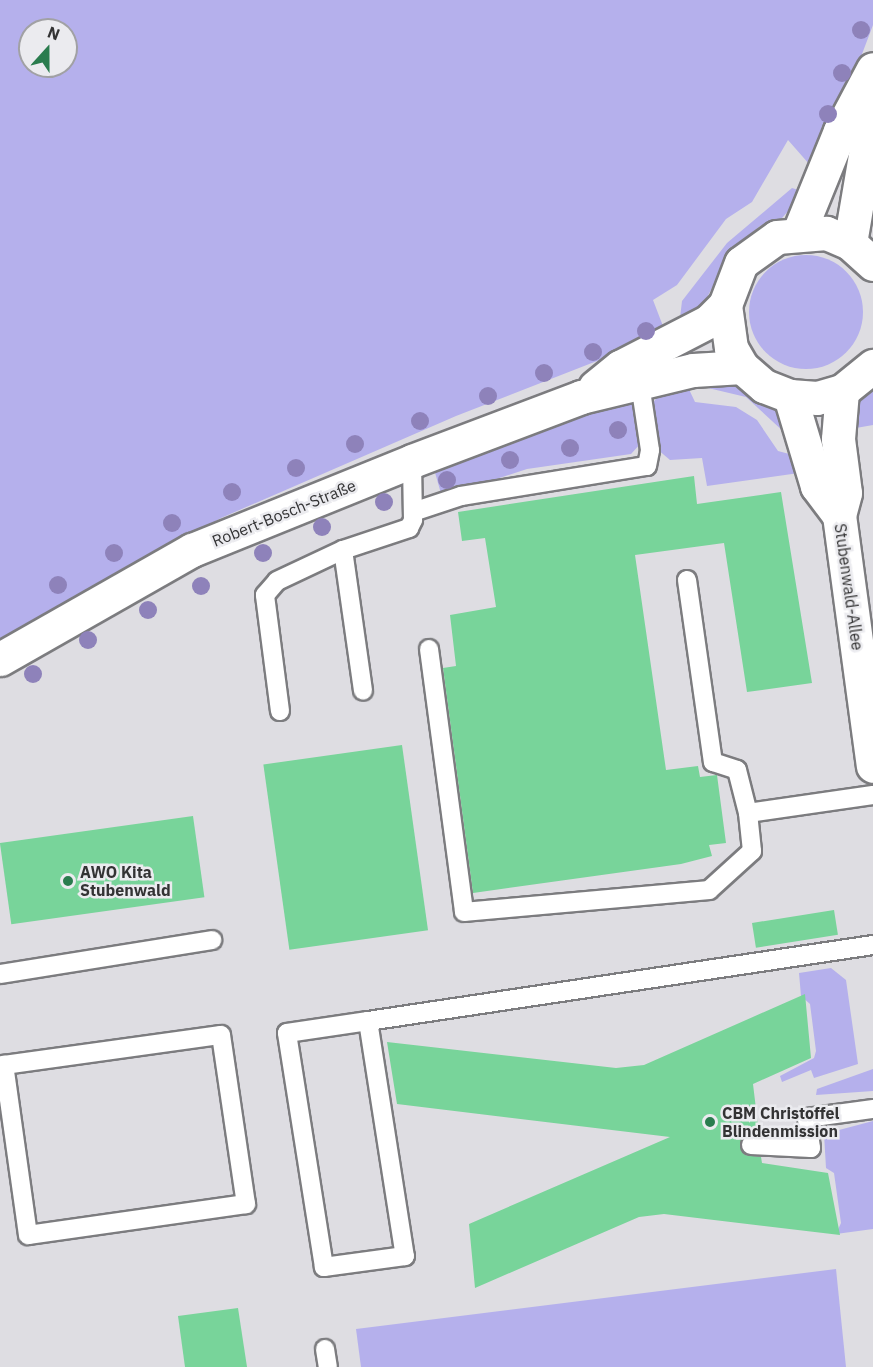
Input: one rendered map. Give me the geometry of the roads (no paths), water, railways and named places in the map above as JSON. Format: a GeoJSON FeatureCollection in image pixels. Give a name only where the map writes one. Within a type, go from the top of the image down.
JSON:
{"type":"FeatureCollection","features":[{"type":"Feature","properties":{"kind":"street"},"geometry":{"type":"LineString","coordinates":[[799,232],[840,131],[873,69]]}},
{"type":"Feature","properties":{"kind":"street"},"geometry":{"type":"LineString","coordinates":[[862,253],[873,110]]}},
{"type":"Feature","properties":{"kind":"street","name":"Robert-Bosch-Straße"},"geometry":{"type":"LineString","coordinates":[[581,397],[620,367],[709,321],[724,305],[741,263],[777,237],[799,232],[826,233],[862,253]]}},
{"type":"Feature","properties":{"kind":"street"},"geometry":{"type":"LineString","coordinates":[[724,305],[731,348],[742,367],[764,386],[790,396],[817,398],[842,391],[873,366]]}},
{"type":"Feature","properties":{"kind":"street","name":"Robert-Bosch-Straße"},"geometry":{"type":"LineString","coordinates":[[0,658],[192,550],[412,462],[581,397],[712,367],[742,367]]}},
{"type":"Feature","properties":{"kind":"street","name":"Stubenwald-Allee"},"geometry":{"type":"LineString","coordinates":[[842,391],[838,439],[845,493],[839,515],[873,766]]}},
{"type":"Feature","properties":{"kind":"street","name":"Stubenwald-Allee"},"geometry":{"type":"LineString","coordinates":[[790,396],[817,486],[839,515]]}},
{"type":"Feature","properties":{"kind":"lane"},"geometry":{"type":"LineString","coordinates":[[413,512],[461,496],[647,466],[650,450],[640,384]]}},
{"type":"Feature","properties":{"kind":"lane"},"geometry":{"type":"LineString","coordinates":[[280,711],[265,595],[277,581],[343,550],[382,535],[399,535],[410,528],[413,512],[412,462]]}},
{"type":"Feature","properties":{"kind":"lane"},"geometry":{"type":"LineString","coordinates":[[343,550],[363,691]]}},
{"type":"Feature","properties":{"kind":"lane"},"geometry":{"type":"LineString","coordinates":[[429,649],[464,912],[709,890],[752,852],[748,813],[737,770],[713,762],[687,580]]}},
{"type":"Feature","properties":{"kind":"lane"},"geometry":{"type":"LineString","coordinates":[[748,813],[873,795]]}},
{"type":"Feature","properties":{"kind":"lane"},"geometry":{"type":"LineString","coordinates":[[0,974],[212,940]]}},
{"type":"Feature","properties":{"kind":"lane"},"geometry":{"type":"LineString","coordinates":[[368,1021],[405,1256],[324,1267],[287,1033],[873,945]]}},
{"type":"Feature","properties":{"kind":"lane"},"geometry":{"type":"LineString","coordinates":[[221,1035],[246,1204],[28,1235],[2,1066],[221,1035]]}},
{"type":"Feature","properties":{"kind":"lane"},"geometry":{"type":"LineString","coordinates":[[752,1145],[811,1148],[807,1118],[873,1109]]}},
{"type":"Feature","properties":{"kind":"place","name":"AWO Kita Stubenwald"},"geometry":{"type":"Point","coordinates":[68,881]}},
{"type":"Feature","properties":{"kind":"place","name":"CBM Christoffel Blindenmission"},"geometry":{"type":"Point","coordinates":[710,1122]}}]}
